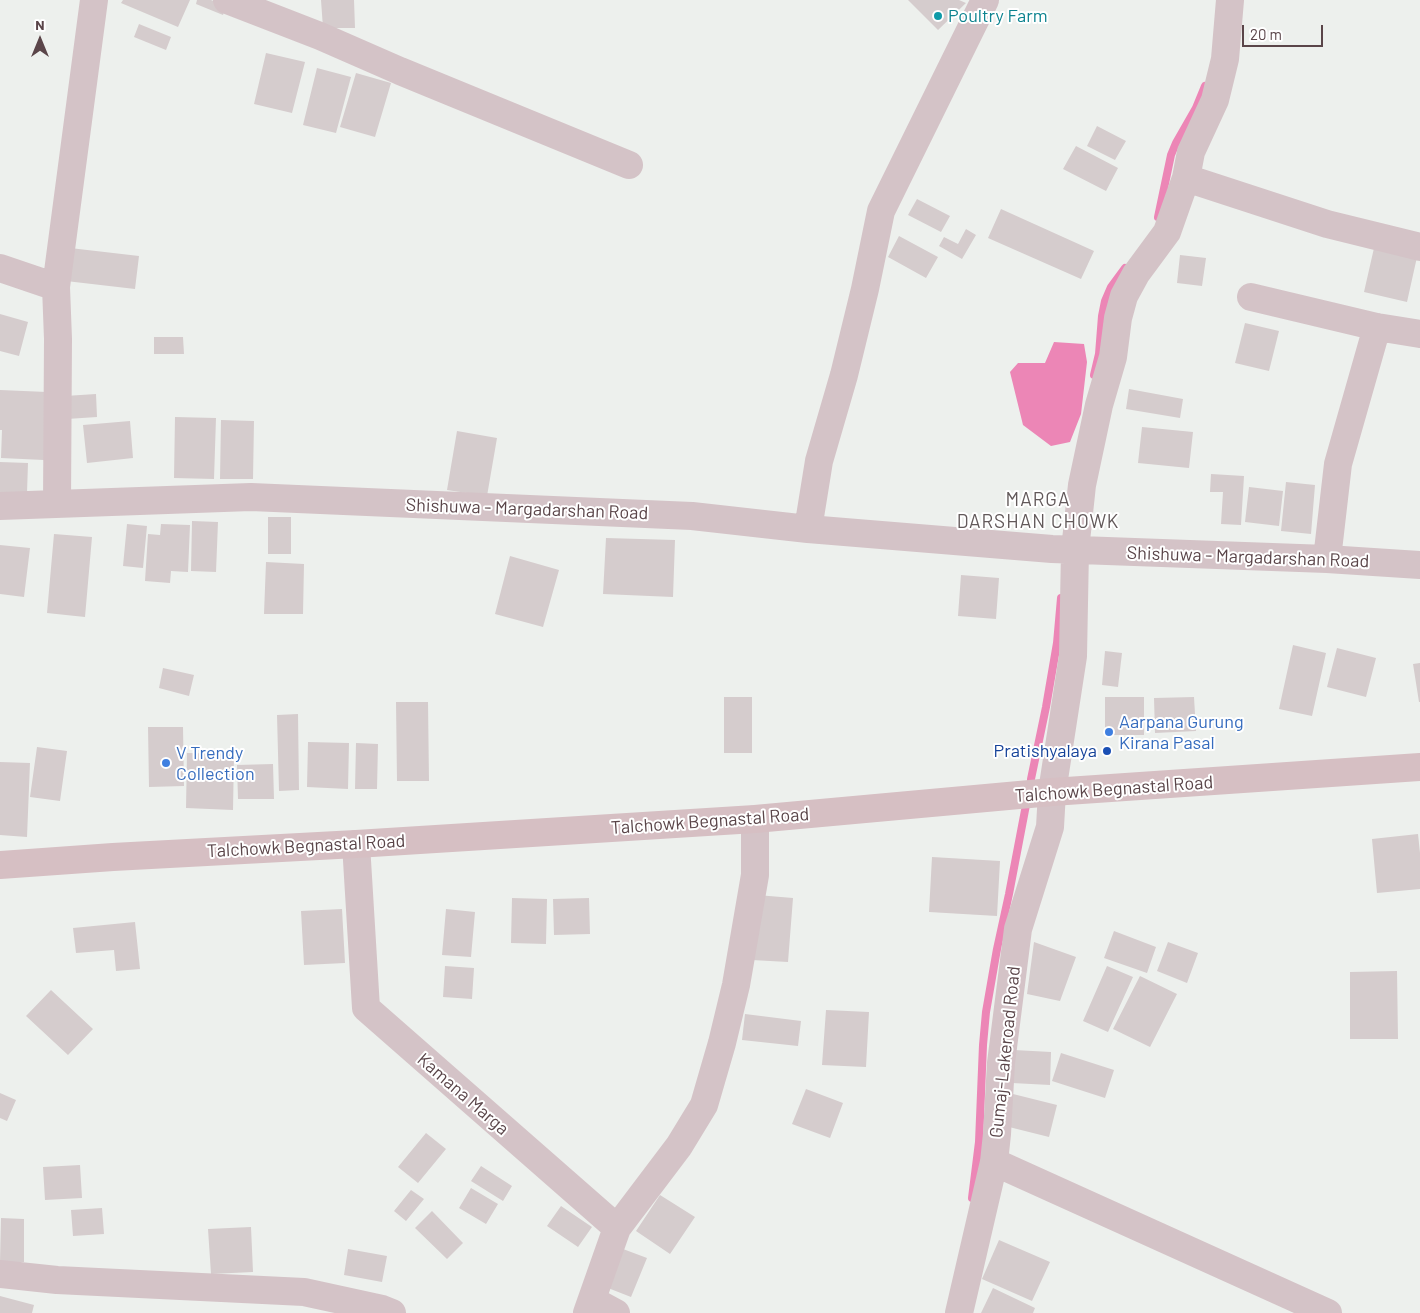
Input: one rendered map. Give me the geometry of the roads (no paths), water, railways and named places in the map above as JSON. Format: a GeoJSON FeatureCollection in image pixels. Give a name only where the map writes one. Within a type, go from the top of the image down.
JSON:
{"type":"FeatureCollection","features":[{"type":"Feature","properties":{"kind":"main road","name":"Talchowk Begnastal Road"},"geometry":{"type":"LineString","coordinates":[[0,865],[756,819],[1052,792],[1420,767]]}},
{"type":"Feature","properties":{"kind":"street"},"geometry":{"type":"LineString","coordinates":[[58,503],[58,339],[56,287],[94,0]]}},
{"type":"Feature","properties":{"kind":"street"},"geometry":{"type":"LineString","coordinates":[[227,0],[320,36],[629,165]]}},
{"type":"Feature","properties":{"kind":"street"},"geometry":{"type":"LineString","coordinates":[[808,529],[819,461],[844,375],[881,211],[985,0]]}},
{"type":"Feature","properties":{"kind":"street","name":"Gumaj-Lakeroad Road"},"geometry":{"type":"LineString","coordinates":[[959,1313],[994,1162],[998,1134],[1001,1063],[1018,929],[1050,827],[1052,792],[1074,656],[1064,550],[1082,485],[1099,405],[1113,357],[1118,318],[1124,296],[1136,274],[1167,232],[1186,178],[1191,152],[1215,100],[1225,59],[1230,0]]}},
{"type":"Feature","properties":{"kind":"street"},"geometry":{"type":"LineString","coordinates":[[1186,178],[1327,224],[1420,247]]}},
{"type":"Feature","properties":{"kind":"street"},"geometry":{"type":"LineString","coordinates":[[0,268],[56,287]]}},
{"type":"Feature","properties":{"kind":"street"},"geometry":{"type":"LineString","coordinates":[[1250,297],[1378,327],[1420,334]]}},
{"type":"Feature","properties":{"kind":"street"},"geometry":{"type":"LineString","coordinates":[[1327,559],[1338,464],[1378,327]]}},
{"type":"Feature","properties":{"kind":"street","name":"Shishuwa - Margadarshan Road"},"geometry":{"type":"LineString","coordinates":[[0,506],[251,497],[692,516],[808,529],[1064,550],[1327,559],[1420,565]]}},
{"type":"Feature","properties":{"kind":"street"},"geometry":{"type":"LineString","coordinates":[[616,1313],[589,1307],[617,1228],[679,1146],[704,1105],[722,1043],[736,985],[755,875],[756,819]]}},
{"type":"Feature","properties":{"kind":"street","name":"Kamana Marga"},"geometry":{"type":"LineString","coordinates":[[356,844],[366,1008],[617,1228]]}},
{"type":"Feature","properties":{"kind":"street"},"geometry":{"type":"LineString","coordinates":[[994,1162],[1328,1313]]}},
{"type":"Feature","properties":{"kind":"street"},"geometry":{"type":"LineString","coordinates":[[0,1274],[57,1280],[304,1292],[382,1309],[392,1313]]}},
{"type":"Feature","properties":{"kind":"waterway"},"geometry":{"type":"LineString","coordinates":[[1158,217],[1171,155],[1196,108],[1205,86]]}},
{"type":"Feature","properties":{"kind":"waterway"},"geometry":{"type":"LineString","coordinates":[[1094,375],[1099,354],[1105,301],[1111,287],[1125,268]]}},
{"type":"Feature","properties":{"kind":"waterway"},"geometry":{"type":"LineString","coordinates":[[1031,779],[1057,643],[1061,598]]}},
{"type":"Feature","properties":{"kind":"waterway"},"geometry":{"type":"LineString","coordinates":[[972,1198],[979,1142],[986,1012],[1026,805]]}},
{"type":"Feature","properties":{"kind":"place","name":"Poultry Farm"},"geometry":{"type":"Point","coordinates":[938,16]}},
{"type":"Feature","properties":{"kind":"place","name":"Aarpana Gurung Kirana Pasal"},"geometry":{"type":"Point","coordinates":[1109,732]}},
{"type":"Feature","properties":{"kind":"place","name":"Pratishyalaya"},"geometry":{"type":"Point","coordinates":[1107,751]}},
{"type":"Feature","properties":{"kind":"place","name":"V Trendy Collection"},"geometry":{"type":"Point","coordinates":[166,763]}},
{"type":"Feature","properties":{"kind":"district","name":"MARGA DARSHAN CHOWK"},"geometry":{"type":"Point","coordinates":[1038,511]}}]}
